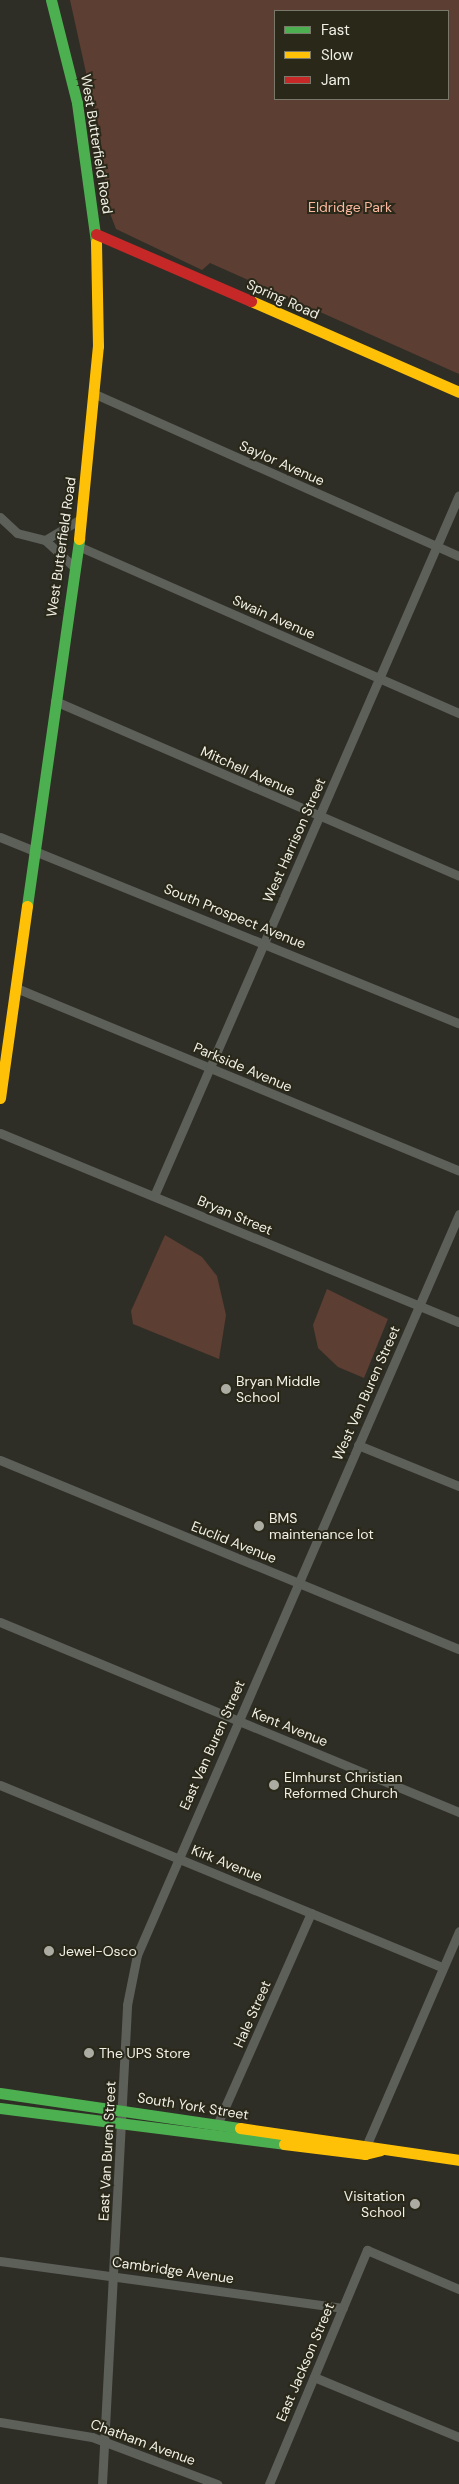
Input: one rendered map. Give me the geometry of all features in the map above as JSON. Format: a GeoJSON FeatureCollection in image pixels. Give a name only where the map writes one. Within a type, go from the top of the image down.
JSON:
{"type":"FeatureCollection","features":[{"type":"Feature","properties":{"kind":"main road","name":"West Butterfield Road"},"geometry":{"type":"LineString","coordinates":[[0,1098],[82,518],[95,394],[96,234],[77,103],[51,0]]}},
{"type":"Feature","properties":{"kind":"main road","name":"Spring Road"},"geometry":{"type":"LineString","coordinates":[[96,234],[459,392]]}},
{"type":"Feature","properties":{"kind":"main road","name":"South York Street"},"geometry":{"type":"LineString","coordinates":[[0,2093],[217,2125],[367,2144],[381,2150],[459,2160]]}},
{"type":"Feature","properties":{"kind":"main road","name":"South York Street"},"geometry":{"type":"LineString","coordinates":[[0,2108],[365,2154],[381,2150]]}},
{"type":"Feature","properties":{"kind":"street","name":"Saylor Avenue"},"geometry":{"type":"LineString","coordinates":[[95,394],[459,556]]}},
{"type":"Feature","properties":{"kind":"street","name":"West Harrison Street"},"geometry":{"type":"LineString","coordinates":[[154,1196],[208,1067],[459,495]]}},
{"type":"Feature","properties":{"kind":"street"},"geometry":{"type":"LineString","coordinates":[[0,516],[17,533],[45,540],[74,567]]}},
{"type":"Feature","properties":{"kind":"street"},"geometry":{"type":"LineString","coordinates":[[45,540],[82,518]]}},
{"type":"Feature","properties":{"kind":"street","name":"Swain Avenue"},"geometry":{"type":"LineString","coordinates":[[78,546],[459,713]]}},
{"type":"Feature","properties":{"kind":"street","name":"Mitchell Avenue"},"geometry":{"type":"LineString","coordinates":[[55,701],[319,817],[459,876]]}},
{"type":"Feature","properties":{"kind":"street","name":"South Prospect Avenue"},"geometry":{"type":"LineString","coordinates":[[0,837],[34,847],[459,1023]]}},
{"type":"Feature","properties":{"kind":"street","name":"Parkside Avenue"},"geometry":{"type":"LineString","coordinates":[[16,988],[459,1171]]}},
{"type":"Feature","properties":{"kind":"street","name":"Bryan Street"},"geometry":{"type":"LineString","coordinates":[[0,1133],[459,1322]]}},
{"type":"Feature","properties":{"kind":"street","name":"West Van Buren Street"},"geometry":{"type":"LineString","coordinates":[[298,1583],[459,1214]]}},
{"type":"Feature","properties":{"kind":"street"},"geometry":{"type":"LineString","coordinates":[[358,1445],[459,1486]]}},
{"type":"Feature","properties":{"kind":"street","name":"Euclid Avenue"},"geometry":{"type":"LineString","coordinates":[[0,1460],[459,1649]]}},
{"type":"Feature","properties":{"kind":"street","name":"East Van Buren Street"},"geometry":{"type":"LineString","coordinates":[[102,2484],[131,1979],[144,1934],[298,1583]]}},
{"type":"Feature","properties":{"kind":"street","name":"Kent Avenue"},"geometry":{"type":"LineString","coordinates":[[0,1622],[459,1812]]}},
{"type":"Feature","properties":{"kind":"street","name":"Kirk Avenue"},"geometry":{"type":"LineString","coordinates":[[0,1785],[443,1968]]}},
{"type":"Feature","properties":{"kind":"street","name":"Hale Street"},"geometry":{"type":"LineString","coordinates":[[217,2125],[311,1913]]}},
{"type":"Feature","properties":{"kind":"street"},"geometry":{"type":"LineString","coordinates":[[367,2144],[459,1931]]}},
{"type":"Feature","properties":{"kind":"street","name":"East Jackson Street"},"geometry":{"type":"LineString","coordinates":[[269,2484],[367,2250],[459,2289]]}},
{"type":"Feature","properties":{"kind":"street","name":"Cambridge Avenue"},"geometry":{"type":"LineString","coordinates":[[0,2261],[343,2308]]}},
{"type":"Feature","properties":{"kind":"street"},"geometry":{"type":"LineString","coordinates":[[314,2377],[459,2437]]}},
{"type":"Feature","properties":{"kind":"street","name":"Chatham Avenue"},"geometry":{"type":"LineString","coordinates":[[0,2422],[104,2441],[217,2484]]}},
{"type":"Feature","properties":{"kind":"green space","name":"Eldridge Park"},"geometry":{"type":"Polygon","coordinates":[[[70,0],[459,0],[459,374],[210,263],[202,270],[116,229],[108,208],[100,136],[70,0]]]}},
{"type":"Feature","properties":{"kind":"green space"},"geometry":{"type":"Polygon","coordinates":[[[165,1235],[202,1257],[217,1276],[226,1315],[219,1359],[133,1324],[131,1311],[165,1235]]]}},
{"type":"Feature","properties":{"kind":"green space"},"geometry":{"type":"Polygon","coordinates":[[[327,1289],[388,1319],[364,1378],[338,1367],[318,1348],[313,1325],[327,1289]]]}},
{"type":"Feature","properties":{"kind":"traffic: fast"},"geometry":{"type":"LineString","coordinates":[[51,0],[77,103],[96,242]]}},
{"type":"Feature","properties":{"kind":"traffic: fast"},"geometry":{"type":"LineString","coordinates":[[27,906],[79,539]]}},
{"type":"Feature","properties":{"kind":"traffic: fast"},"geometry":{"type":"LineString","coordinates":[[0,2093],[240,2128]]}},
{"type":"Feature","properties":{"kind":"traffic: fast"},"geometry":{"type":"LineString","coordinates":[[0,2108],[284,2144]]}},
{"type":"Feature","properties":{"kind":"traffic: slow"},"geometry":{"type":"LineString","coordinates":[[79,539],[98,346],[96,242]]}},
{"type":"Feature","properties":{"kind":"traffic: slow"},"geometry":{"type":"LineString","coordinates":[[251,301],[459,392]]}},
{"type":"Feature","properties":{"kind":"traffic: slow"},"geometry":{"type":"LineString","coordinates":[[0,1098],[27,906]]}},
{"type":"Feature","properties":{"kind":"traffic: slow"},"geometry":{"type":"LineString","coordinates":[[240,2128],[459,2160]]}},
{"type":"Feature","properties":{"kind":"traffic: slow"},"geometry":{"type":"LineString","coordinates":[[284,2144],[365,2154],[381,2150]]}},
{"type":"Feature","properties":{"kind":"traffic: jam"},"geometry":{"type":"LineString","coordinates":[[96,234],[251,301]]}},
{"type":"Feature","properties":{"kind":"place","name":"Bryan Middle School"},"geometry":{"type":"Point","coordinates":[226,1389]}},
{"type":"Feature","properties":{"kind":"place","name":"BMS maintenance lot"},"geometry":{"type":"Point","coordinates":[259,1526]}},
{"type":"Feature","properties":{"kind":"place","name":"Elmhurst Christian Reformed Church"},"geometry":{"type":"Point","coordinates":[274,1785]}},
{"type":"Feature","properties":{"kind":"place","name":"Jewel-Osco"},"geometry":{"type":"Point","coordinates":[49,1951]}},
{"type":"Feature","properties":{"kind":"place","name":"The UPS Store"},"geometry":{"type":"Point","coordinates":[89,2053]}},
{"type":"Feature","properties":{"kind":"place","name":"Visitation School"},"geometry":{"type":"Point","coordinates":[415,2204]}}]}
